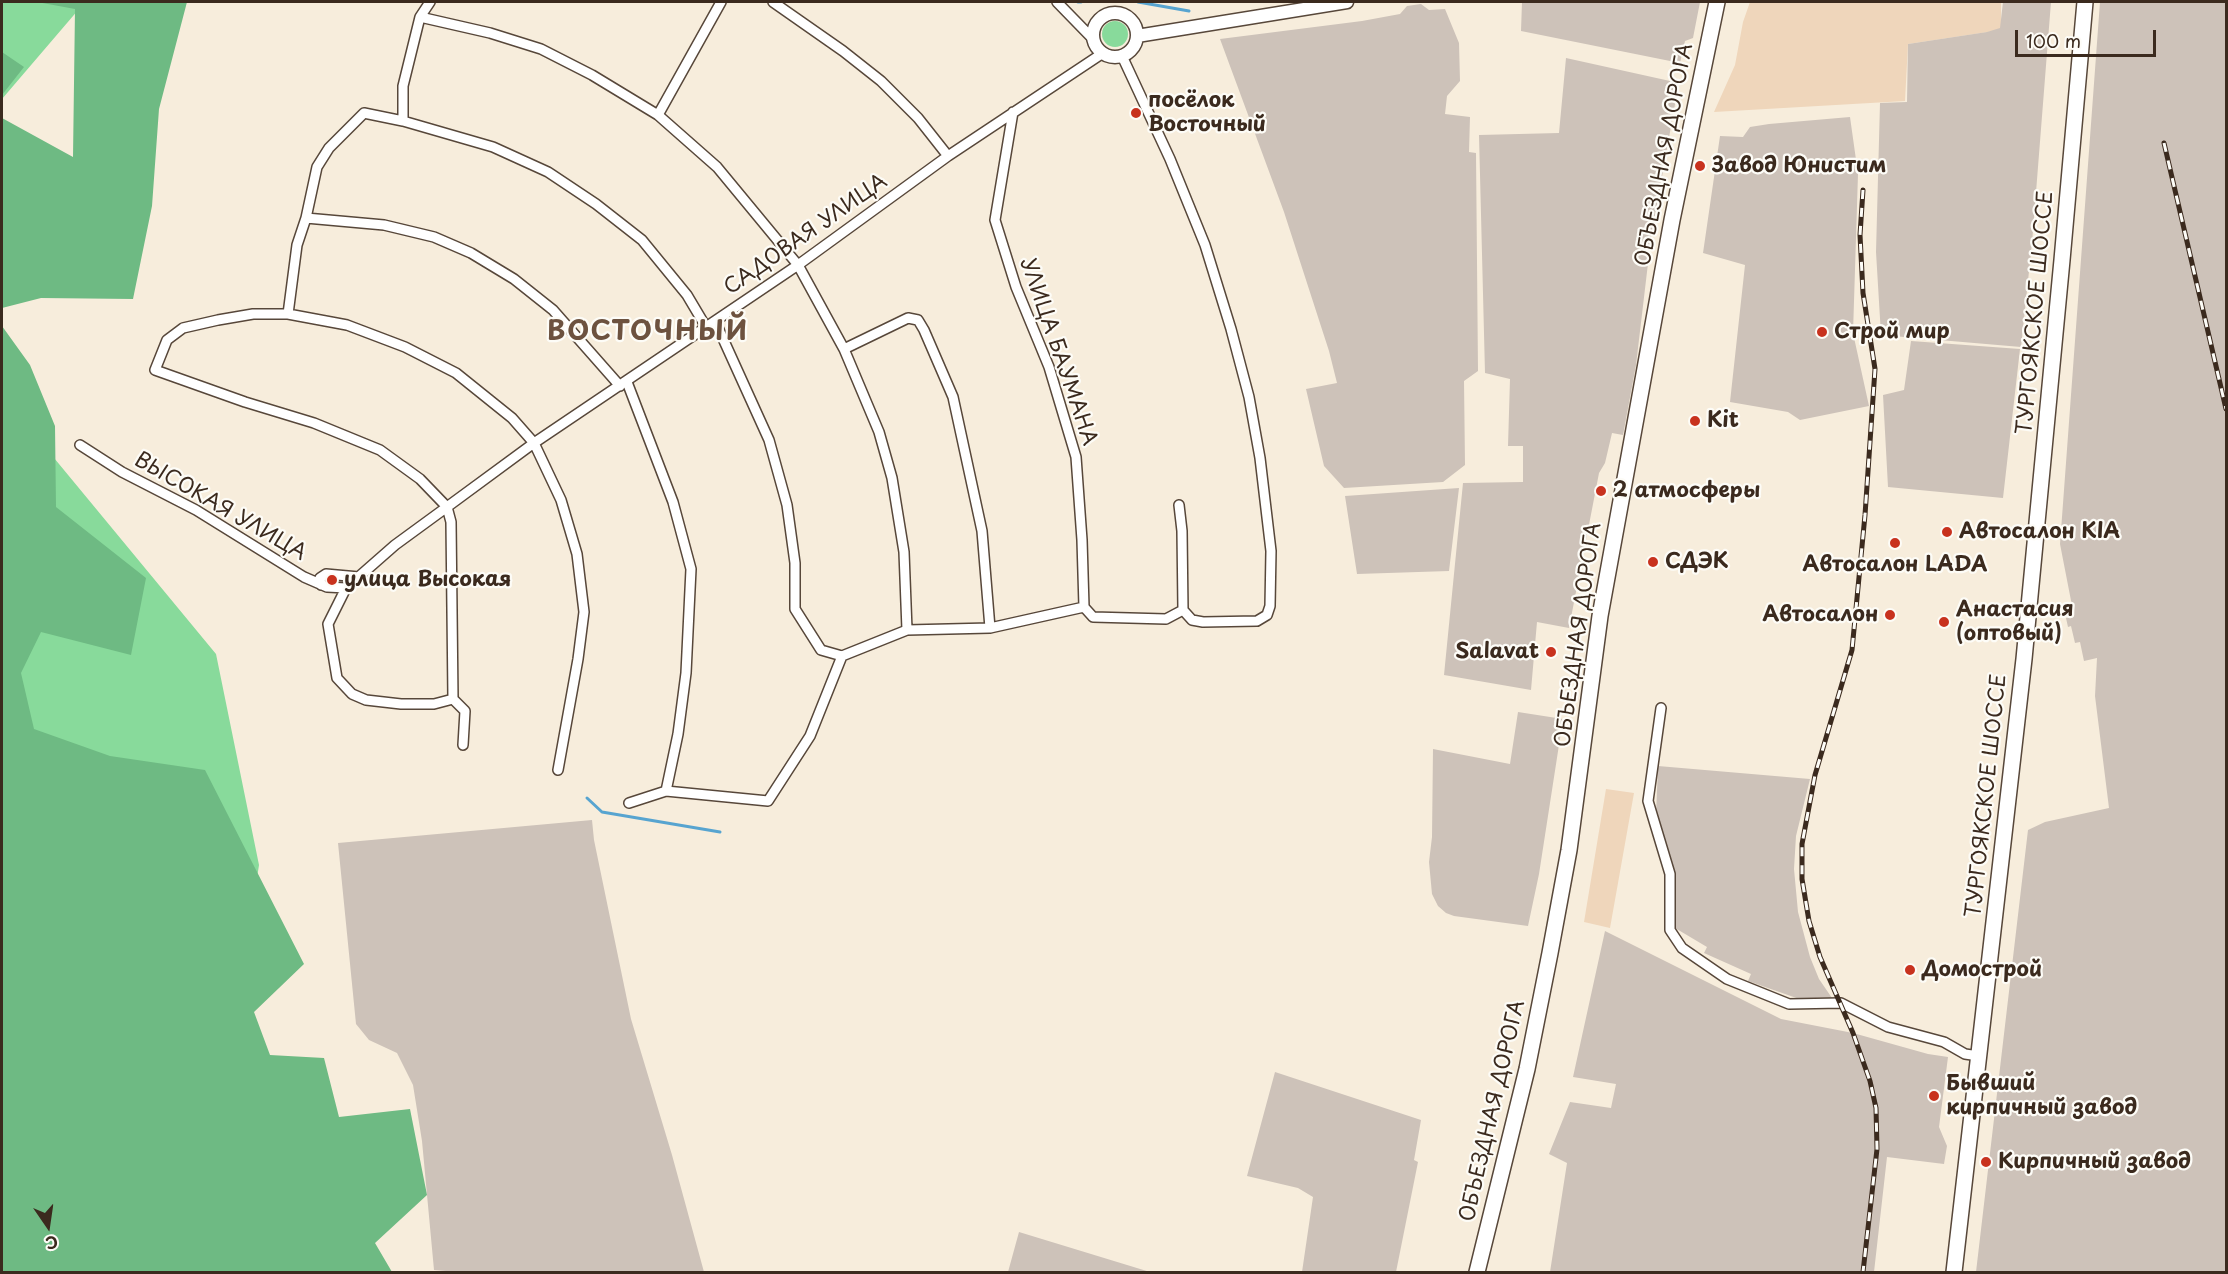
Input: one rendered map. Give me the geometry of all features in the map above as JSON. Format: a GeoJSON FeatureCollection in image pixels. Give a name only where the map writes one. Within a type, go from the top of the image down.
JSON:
{"type":"FeatureCollection","features":[{"type":"Feature","properties":{"kind":"main road","name":"ОБЪЕЗДНАЯ ДОРОГА"},"geometry":{"type":"LineString","coordinates":[[1477,1272],[1527,1069],[1569,850],[1600,616],[1636,429],[1672,220],[1717,2]]}},
{"type":"Feature","properties":{"kind":"main road","name":"ТУРГОЯКСКОЕ ШОССЕ"},"geometry":{"type":"LineString","coordinates":[[1954,1272],[2038,518],[2085,2]]}},
{"type":"Feature","properties":{"kind":"street"},"geometry":{"type":"LineString","coordinates":[[403,121],[403,86],[420,17],[430,2]]}},
{"type":"Feature","properties":{"kind":"street"},"geometry":{"type":"LineString","coordinates":[[658,116],[721,2]]}},
{"type":"Feature","properties":{"kind":"street"},"geometry":{"type":"LineString","coordinates":[[773,2],[881,81],[918,118],[948,156]]}},
{"type":"Feature","properties":{"kind":"street"},"geometry":{"type":"LineString","coordinates":[[1056,2],[1094,40],[1103,53],[1109,56],[1122,56],[1130,52],[1137,36],[1135,26],[1129,18],[1110,7],[1095,26],[1094,40]]}},
{"type":"Feature","properties":{"kind":"street"},"geometry":{"type":"LineString","coordinates":[[1137,36],[1347,2]]}},
{"type":"Feature","properties":{"kind":"street"},"geometry":{"type":"LineString","coordinates":[[420,17],[490,33],[541,49],[592,75],[658,116],[717,167],[798,265],[844,349],[879,432],[892,478],[904,552],[907,630]]}},
{"type":"Feature","properties":{"kind":"street","name":"САДОВАЯ УЛИЦА"},"geometry":{"type":"LineString","coordinates":[[346,588],[394,545],[534,443],[798,265],[948,156],[1103,53]]}},
{"type":"Feature","properties":{"kind":"street"},"geometry":{"type":"LineString","coordinates":[[1122,56],[1170,159],[1205,245],[1249,397],[1261,465],[1271,550],[1270,606],[1267,615],[1257,621],[1203,622],[1192,620],[1183,610],[1182,531],[1179,505]]}},
{"type":"Feature","properties":{"kind":"street","name":"УЛИЦА БАУМАНА"},"geometry":{"type":"LineString","coordinates":[[1013,112],[995,220],[1016,287],[1048,367],[1076,457],[1084,607]]}},
{"type":"Feature","properties":{"kind":"street"},"geometry":{"type":"LineString","coordinates":[[288,314],[297,245],[306,218],[316,167],[328,148],[364,113],[403,121],[493,147],[548,172],[596,204],[642,240],[687,295],[706,327]]}},
{"type":"Feature","properties":{"kind":"street"},"geometry":{"type":"LineString","coordinates":[[306,218],[384,225],[434,237],[471,253],[514,279],[553,310],[624,384],[674,502],[691,569],[686,673],[678,734],[666,791]]}},
{"type":"Feature","properties":{"kind":"street"},"geometry":{"type":"LineString","coordinates":[[464,745],[465,711],[453,699],[452,522],[447,507],[420,479],[380,450],[315,423],[245,402],[155,370],[167,340],[183,328],[253,314],[288,314],[347,325],[405,347],[456,373],[513,418],[534,443],[561,500],[574,543],[584,612],[558,770]]}},
{"type":"Feature","properties":{"kind":"street"},"geometry":{"type":"LineString","coordinates":[[844,349],[908,318],[918,320],[924,330],[953,397],[982,531],[990,628]]}},
{"type":"Feature","properties":{"kind":"street"},"geometry":{"type":"LineString","coordinates":[[715,321],[769,440],[784,495],[795,563],[795,609],[821,650],[842,656],[907,630],[990,628],[1084,607],[1093,617],[1166,619],[1183,610]]}},
{"type":"Feature","properties":{"kind":"street","name":"ВЫСОКАЯ УЛИЦА"},"geometry":{"type":"LineString","coordinates":[[80,445],[122,472],[196,510],[304,577],[333,589],[346,588]]}},
{"type":"Feature","properties":{"kind":"street"},"geometry":{"type":"LineString","coordinates":[[321,585],[320,578],[326,574],[359,578]]}},
{"type":"Feature","properties":{"kind":"street"},"geometry":{"type":"LineString","coordinates":[[346,588],[328,624],[337,678],[344,688],[366,700],[401,704],[434,704],[453,699]]}},
{"type":"Feature","properties":{"kind":"street"},"geometry":{"type":"LineString","coordinates":[[629,803],[666,791],[768,801],[810,735],[842,656]]}},
{"type":"Feature","properties":{"kind":"street"},"geometry":{"type":"LineString","coordinates":[[1661,708],[1648,801],[1670,874],[1670,930],[1682,948],[1727,979],[1789,1004],[1841,1003],[1888,1027],[1944,1042],[1965,1054],[1979,1056]]}},
{"type":"Feature","properties":{"kind":"shaded area"},"geometry":{"type":"Polygon","coordinates":[[[1522,2],[1700,2],[1693,38],[1685,41],[1680,63],[1521,31],[1522,2]]]}},
{"type":"Feature","properties":{"kind":"shaded area"},"geometry":{"type":"Polygon","coordinates":[[[1750,2],[2001,2],[2001,30],[1908,44],[1905,101],[1714,112],[1735,65],[1743,22],[1750,2]]]}},
{"type":"Feature","properties":{"kind":"shaded area"},"geometry":{"type":"Polygon","coordinates":[[[2003,2],[2051,2],[2032,243],[2021,347],[1881,335],[1876,252],[1880,103],[1907,102],[1908,44],[2000,28],[2003,2]]]}},
{"type":"Feature","properties":{"kind":"shaded area"},"geometry":{"type":"Polygon","coordinates":[[[2100,2],[2226,2],[2226,1272],[1976,1272],[2028,830],[2045,822],[2109,808],[2095,696],[2097,658],[2084,661],[2080,642],[2075,643],[2071,626],[2068,627],[2066,618],[2074,616],[2060,544],[2100,2]]]}},
{"type":"Feature","properties":{"kind":"shaded area"},"geometry":{"type":"Polygon","coordinates":[[[1421,4],[1429,10],[1445,9],[1459,43],[1460,81],[1447,96],[1445,114],[1470,117],[1469,152],[1476,153],[1478,371],[1464,381],[1465,465],[1443,482],[1344,488],[1324,466],[1306,389],[1337,383],[1329,351],[1284,212],[1220,39],[1362,21],[1400,14],[1407,6],[1421,4]]]}},
{"type":"Feature","properties":{"kind":"shaded area"},"geometry":{"type":"Polygon","coordinates":[[[1566,58],[1670,81],[1677,93],[1651,238],[1636,365],[1623,435],[1612,433],[1605,463],[1599,473],[1569,628],[1537,622],[1531,690],[1444,675],[1463,483],[1523,482],[1523,446],[1508,446],[1510,379],[1485,373],[1479,135],[1559,133],[1566,58]]]}},
{"type":"Feature","properties":{"kind":"shaded area"},"geometry":{"type":"Polygon","coordinates":[[[1850,117],[1858,174],[1853,333],[1869,406],[1800,420],[1788,412],[1730,402],[1745,265],[1703,253],[1720,136],[1743,137],[1750,127],[1769,124],[1850,117]]]}},
{"type":"Feature","properties":{"kind":"shaded area"},"geometry":{"type":"Polygon","coordinates":[[[1911,341],[2020,349],[2003,498],[1888,487],[1883,395],[1904,390],[1911,341]]]}},
{"type":"Feature","properties":{"kind":"shaded area"},"geometry":{"type":"Polygon","coordinates":[[[1459,488],[1449,571],[1357,574],[1345,496],[1459,488]]]}},
{"type":"Feature","properties":{"kind":"shaded area"},"geometry":{"type":"Polygon","coordinates":[[[1518,712],[1563,719],[1539,874],[1528,926],[1446,913],[1438,906],[1432,894],[1429,862],[1432,837],[1433,749],[1510,764],[1518,712]]]}},
{"type":"Feature","properties":{"kind":"shaded area"},"geometry":{"type":"Polygon","coordinates":[[[1658,766],[1810,779],[1796,836],[1794,869],[1798,912],[1810,957],[1819,979],[1832,998],[1805,1001],[1748,981],[1751,974],[1704,953],[1707,947],[1675,928],[1676,887],[1656,815],[1658,766]]]}},
{"type":"Feature","properties":{"kind":"shaded area"},"geometry":{"type":"Polygon","coordinates":[[[1606,789],[1634,793],[1610,928],[1584,922],[1606,789]]]}},
{"type":"Feature","properties":{"kind":"shaded area"},"geometry":{"type":"Polygon","coordinates":[[[592,820],[594,840],[631,1019],[704,1272],[458,1272],[434,1270],[422,1141],[413,1085],[397,1053],[369,1040],[356,1024],[338,843],[592,820]]]}},
{"type":"Feature","properties":{"kind":"shaded area"},"geometry":{"type":"Polygon","coordinates":[[[1605,931],[1781,1019],[1853,1033],[1928,1054],[1948,1057],[1939,1127],[1947,1146],[1944,1164],[1887,1157],[1874,1272],[1550,1272],[1567,1163],[1549,1154],[1570,1102],[1611,1108],[1616,1084],[1573,1077],[1605,931]]]}},
{"type":"Feature","properties":{"kind":"shaded area"},"geometry":{"type":"Polygon","coordinates":[[[1275,1072],[1421,1120],[1414,1160],[1418,1162],[1396,1272],[1302,1272],[1313,1197],[1298,1188],[1247,1176],[1275,1072]]]}},
{"type":"Feature","properties":{"kind":"shaded area"},"geometry":{"type":"Polygon","coordinates":[[[1019,1232],[1150,1272],[1008,1272],[1019,1232]]]}},
{"type":"Feature","properties":{"kind":"green space"},"geometry":{"type":"Polygon","coordinates":[[[2,2],[85,2],[2,99],[2,2]]]}},
{"type":"Feature","properties":{"kind":"green space"},"geometry":{"type":"Polygon","coordinates":[[[37,2],[187,2],[159,109],[152,206],[133,299],[41,298],[2,308],[2,118],[73,157],[75,9],[37,2]]]}},
{"type":"Feature","properties":{"kind":"green space"},"geometry":{"type":"Polygon","coordinates":[[[1115,21],[1124,25],[1128,34],[1124,43],[1115,47],[1106,43],[1102,34],[1106,25],[1115,21]]]}},
{"type":"Feature","properties":{"kind":"green space"},"geometry":{"type":"Polygon","coordinates":[[[2,52],[24,67],[2,95],[2,52]]]}},
{"type":"Feature","properties":{"kind":"green space"},"geometry":{"type":"Polygon","coordinates":[[[2,326],[30,365],[55,426],[56,507],[146,578],[131,655],[41,632],[21,673],[34,729],[110,756],[205,770],[304,964],[254,1012],[270,1055],[324,1058],[339,1117],[410,1109],[427,1195],[375,1243],[392,1272],[2,1272],[2,326]]]}},
{"type":"Feature","properties":{"kind":"green space"},"geometry":{"type":"Polygon","coordinates":[[[2,395],[216,654],[259,865],[196,1272],[2,1272],[2,395]]]}},
{"type":"Feature","properties":{"kind":"waterway"},"geometry":{"type":"LineString","coordinates":[[1138,2],[1189,11]]}},
{"type":"Feature","properties":{"kind":"waterway"},"geometry":{"type":"LineString","coordinates":[[587,798],[602,812],[720,832]]}},
{"type":"Feature","properties":{"kind":"railway"},"geometry":{"type":"LineString","coordinates":[[2164,143],[2226,409]]}},
{"type":"Feature","properties":{"kind":"railway"},"geometry":{"type":"LineString","coordinates":[[1863,190],[1860,235],[1863,293],[1875,369],[1865,515],[1852,650],[1815,775],[1802,844],[1802,879],[1809,921],[1820,957],[1853,1033],[1870,1081],[1876,1108],[1877,1149],[1863,1272]]}},
{"type":"Feature","properties":{"kind":"place","name":"посёлок Восточный"},"geometry":{"type":"Point","coordinates":[1136,113]}},
{"type":"Feature","properties":{"kind":"place","name":"Завод Юнистим"},"geometry":{"type":"Point","coordinates":[1700,166]}},
{"type":"Feature","properties":{"kind":"place","name":"Строй мир"},"geometry":{"type":"Point","coordinates":[1822,332]}},
{"type":"Feature","properties":{"kind":"place","name":"Kit"},"geometry":{"type":"Point","coordinates":[1695,421]}},
{"type":"Feature","properties":{"kind":"place","name":"2 атмосферы"},"geometry":{"type":"Point","coordinates":[1601,491]}},
{"type":"Feature","properties":{"kind":"place","name":"Автосалон KIA"},"geometry":{"type":"Point","coordinates":[1947,532]}},
{"type":"Feature","properties":{"kind":"place","name":"Автосалон LADA"},"geometry":{"type":"Point","coordinates":[1895,543]}},
{"type":"Feature","properties":{"kind":"place","name":"СДЭК"},"geometry":{"type":"Point","coordinates":[1653,562]}},
{"type":"Feature","properties":{"kind":"place","name":"улица Высокая"},"geometry":{"type":"Point","coordinates":[332,580]}},
{"type":"Feature","properties":{"kind":"place","name":"Автосалон"},"geometry":{"type":"Point","coordinates":[1890,615]}},
{"type":"Feature","properties":{"kind":"place","name":"Анастасия (оптовый)"},"geometry":{"type":"Point","coordinates":[1944,622]}},
{"type":"Feature","properties":{"kind":"place","name":"Salavat"},"geometry":{"type":"Point","coordinates":[1551,652]}},
{"type":"Feature","properties":{"kind":"place","name":"Домострой"},"geometry":{"type":"Point","coordinates":[1910,970]}},
{"type":"Feature","properties":{"kind":"place","name":"Бывший кирпичный завод"},"geometry":{"type":"Point","coordinates":[1934,1096]}},
{"type":"Feature","properties":{"kind":"place","name":"Кирпичный завод"},"geometry":{"type":"Point","coordinates":[1986,1162]}},
{"type":"Feature","properties":{"kind":"district","name":"ВОСТОЧНЫЙ"},"geometry":{"type":"Point","coordinates":[648,333]}}]}
